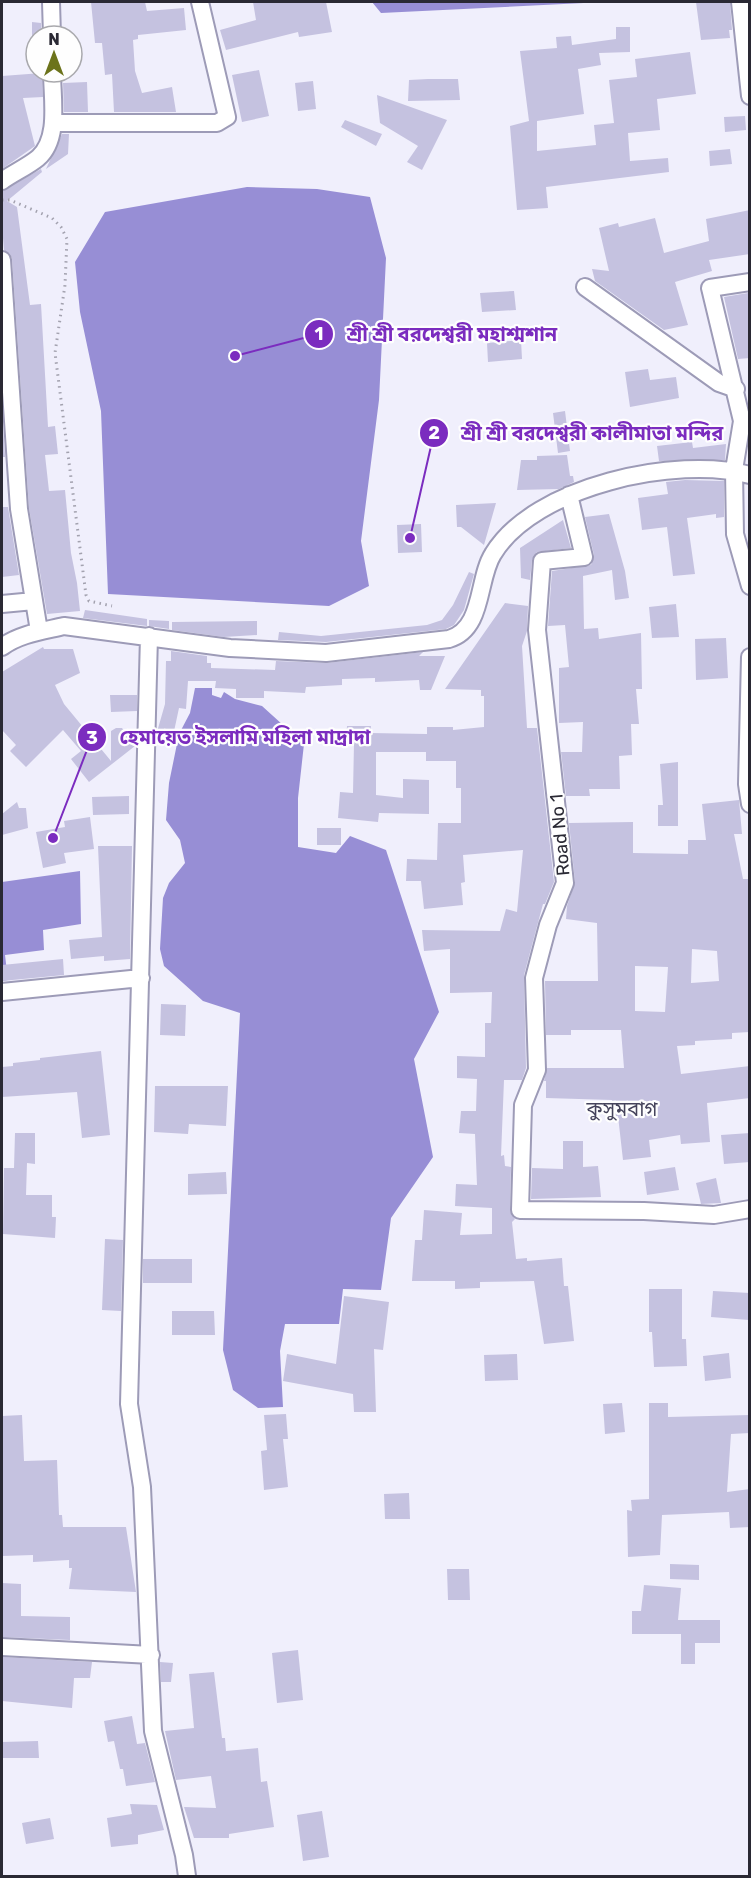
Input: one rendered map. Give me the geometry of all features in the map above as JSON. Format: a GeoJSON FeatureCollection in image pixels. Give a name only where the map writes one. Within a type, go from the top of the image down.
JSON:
{"type":"FeatureCollection","features":[{"type":"Feature","properties":{"kind":"street"},"geometry":{"type":"LineString","coordinates":[[51,2],[52,24]]}},
{"type":"Feature","properties":{"kind":"street"},"geometry":{"type":"LineString","coordinates":[[53,123],[217,123],[227,117],[200,2]]}},
{"type":"Feature","properties":{"kind":"street"},"geometry":{"type":"LineString","coordinates":[[740,2],[750,96]]}},
{"type":"Feature","properties":{"kind":"street"},"geometry":{"type":"LineString","coordinates":[[2,181],[37,159],[48,147],[53,123],[52,84]]}},
{"type":"Feature","properties":{"kind":"street"},"geometry":{"type":"LineString","coordinates":[[2,260],[19,508],[39,631]]}},
{"type":"Feature","properties":{"kind":"street"},"geometry":{"type":"LineString","coordinates":[[750,282],[710,288],[742,421],[742,472],[735,534],[750,586]]}},
{"type":"Feature","properties":{"kind":"street"},"geometry":{"type":"LineString","coordinates":[[585,288],[719,383],[736,389]]}},
{"type":"Feature","properties":{"kind":"street"},"geometry":{"type":"LineString","coordinates":[[2,647],[10,641],[39,631],[64,626],[230,648],[326,653],[458,636],[474,615],[492,555],[514,526],[569,495],[637,475],[703,468],[742,472]]}},
{"type":"Feature","properties":{"kind":"street","name":"Road No 1"},"geometry":{"type":"LineString","coordinates":[[569,495],[584,557],[542,561],[537,630],[565,883],[548,925],[534,978],[537,1070],[523,1105],[520,1210],[644,1211],[714,1215],[750,1209]]}},
{"type":"Feature","properties":{"kind":"street"},"geometry":{"type":"LineString","coordinates":[[2,604],[34,601]]}},
{"type":"Feature","properties":{"kind":"street"},"geometry":{"type":"LineString","coordinates":[[148,636],[129,1404],[142,1487],[153,1731],[184,1855],[187,1876]]}},
{"type":"Feature","properties":{"kind":"street"},"geometry":{"type":"LineString","coordinates":[[750,657],[747,784],[750,804]]}},
{"type":"Feature","properties":{"kind":"street"},"geometry":{"type":"LineString","coordinates":[[2,992],[141,978]]}},
{"type":"Feature","properties":{"kind":"street"},"geometry":{"type":"LineString","coordinates":[[2,1647],[151,1655]]}},
{"type":"Feature","properties":{"kind":"path"},"geometry":{"type":"LineString","coordinates":[[2,200],[10,200],[51,218],[61,227],[67,239],[65,285],[55,353],[60,403],[86,596],[89,601],[112,606]]}},
{"type":"Feature","properties":{"kind":"shaded area"},"geometry":{"type":"Polygon","coordinates":[[[372,2],[604,2],[381,13],[372,2]]]}},
{"type":"Feature","properties":{"kind":"shaded area"},"geometry":{"type":"Polygon","coordinates":[[[247,187],[317,189],[370,197],[386,258],[379,400],[361,541],[369,586],[329,606],[108,594],[101,411],[80,312],[75,262],[105,212],[247,187]]]}},
{"type":"Feature","properties":{"kind":"shaded area"},"geometry":{"type":"Polygon","coordinates":[[[195,688],[212,688],[212,695],[221,698],[224,692],[235,699],[262,706],[304,744],[298,798],[298,847],[336,853],[350,836],[386,850],[439,1012],[414,1059],[433,1157],[391,1218],[381,1290],[343,1289],[339,1324],[285,1324],[280,1351],[283,1407],[258,1408],[233,1390],[223,1350],[240,1013],[203,1001],[164,966],[160,949],[163,898],[169,883],[185,863],[180,840],[166,820],[169,783],[179,734],[190,713],[195,688]]]}},
{"type":"Feature","properties":{"kind":"shaded area"},"geometry":{"type":"Polygon","coordinates":[[[80,871],[81,924],[43,930],[44,950],[5,955],[8,980],[2,981],[2,882],[80,871]]]}},
{"type":"Feature","properties":{"kind":"building"},"geometry":{"type":"Polygon","coordinates":[[[91,2],[145,2],[147,11],[184,8],[186,30],[138,35],[138,39],[133,40],[135,71],[142,93],[172,87],[176,112],[114,112],[112,74],[105,75],[102,43],[95,43],[91,2]]]}},
{"type":"Feature","properties":{"kind":"building"},"geometry":{"type":"Polygon","coordinates":[[[253,2],[326,2],[332,32],[299,37],[298,32],[226,50],[220,30],[256,20],[253,2]]]}},
{"type":"Feature","properties":{"kind":"building"},"geometry":{"type":"Polygon","coordinates":[[[696,2],[730,2],[732,30],[729,30],[730,38],[701,40],[696,2]]]}},
{"type":"Feature","properties":{"kind":"building"},"geometry":{"type":"Polygon","coordinates":[[[616,27],[630,27],[630,52],[599,53],[601,65],[578,69],[584,114],[537,121],[537,151],[596,145],[594,125],[614,123],[609,80],[637,77],[635,59],[690,52],[696,94],[657,99],[660,130],[628,133],[630,161],[668,158],[669,172],[546,187],[548,208],[517,210],[510,126],[529,121],[520,51],[557,48],[556,37],[571,36],[572,45],[616,39],[616,27]]]}},
{"type":"Feature","properties":{"kind":"building"},"geometry":{"type":"Polygon","coordinates":[[[259,70],[269,116],[242,122],[232,75],[259,70]]]}},
{"type":"Feature","properties":{"kind":"building"},"geometry":{"type":"Polygon","coordinates":[[[24,74],[24,84],[42,84],[43,97],[23,98],[35,146],[2,169],[2,76],[24,74]]]}},
{"type":"Feature","properties":{"kind":"building"},"geometry":{"type":"Polygon","coordinates":[[[458,79],[460,100],[408,101],[409,80],[458,79]]]}},
{"type":"Feature","properties":{"kind":"building"},"geometry":{"type":"Polygon","coordinates":[[[313,81],[316,109],[298,111],[295,83],[313,81]]]}},
{"type":"Feature","properties":{"kind":"building"},"geometry":{"type":"Polygon","coordinates":[[[87,82],[88,112],[64,112],[63,84],[84,84],[87,82]]]}},
{"type":"Feature","properties":{"kind":"building"},"geometry":{"type":"Polygon","coordinates":[[[377,95],[447,120],[422,170],[407,162],[418,146],[380,123],[377,95]]]}},
{"type":"Feature","properties":{"kind":"building"},"geometry":{"type":"Polygon","coordinates":[[[745,116],[746,130],[725,132],[724,117],[745,116]]]}},
{"type":"Feature","properties":{"kind":"building"},"geometry":{"type":"Polygon","coordinates":[[[345,120],[382,134],[376,146],[341,127],[345,120]]]}},
{"type":"Feature","properties":{"kind":"building"},"geometry":{"type":"Polygon","coordinates":[[[62,134],[69,134],[68,154],[46,169],[62,134]]]}},
{"type":"Feature","properties":{"kind":"building"},"geometry":{"type":"Polygon","coordinates":[[[730,149],[732,164],[710,166],[709,151],[730,149]]]}},
{"type":"Feature","properties":{"kind":"building"},"geometry":{"type":"Polygon","coordinates":[[[41,169],[42,172],[7,201],[17,207],[30,305],[41,304],[48,427],[55,426],[58,454],[45,455],[49,491],[65,490],[80,611],[47,614],[29,508],[12,259],[10,254],[4,250],[2,226],[2,191],[41,169]]]}},
{"type":"Feature","properties":{"kind":"building"},"geometry":{"type":"Polygon","coordinates":[[[750,210],[750,254],[709,260],[712,271],[675,282],[688,325],[664,330],[595,281],[592,269],[609,271],[599,228],[618,223],[619,227],[655,218],[664,253],[709,241],[706,219],[750,210]]]}},
{"type":"Feature","properties":{"kind":"building"},"geometry":{"type":"Polygon","coordinates":[[[514,291],[516,310],[482,312],[480,293],[514,291]]]}},
{"type":"Feature","properties":{"kind":"building"},"geometry":{"type":"Polygon","coordinates":[[[748,293],[750,358],[738,359],[724,297],[748,293]]]}},
{"type":"Feature","properties":{"kind":"building"},"geometry":{"type":"Polygon","coordinates":[[[521,340],[522,359],[488,362],[487,343],[521,340]]]}},
{"type":"Feature","properties":{"kind":"building"},"geometry":{"type":"Polygon","coordinates":[[[648,369],[650,380],[676,377],[679,398],[630,407],[625,372],[648,369]]]}},
{"type":"Feature","properties":{"kind":"building"},"geometry":{"type":"Polygon","coordinates":[[[2,407],[5,457],[2,457],[2,407]]]}},
{"type":"Feature","properties":{"kind":"building"},"geometry":{"type":"Polygon","coordinates":[[[565,411],[570,451],[558,453],[553,413],[565,411]]]}},
{"type":"Feature","properties":{"kind":"building"},"geometry":{"type":"Polygon","coordinates":[[[692,442],[693,448],[726,444],[725,460],[659,461],[657,446],[692,442]]]}},
{"type":"Feature","properties":{"kind":"building"},"geometry":{"type":"Polygon","coordinates":[[[567,455],[570,476],[573,476],[574,482],[559,489],[517,490],[521,460],[537,460],[537,456],[567,455]]]}},
{"type":"Feature","properties":{"kind":"building"},"geometry":{"type":"Polygon","coordinates":[[[724,481],[724,517],[716,518],[716,514],[687,518],[695,574],[673,576],[667,527],[642,530],[638,498],[668,494],[666,482],[724,481]]]}},
{"type":"Feature","properties":{"kind":"building"},"geometry":{"type":"Polygon","coordinates":[[[496,503],[484,545],[461,527],[457,527],[456,505],[496,503]]]}},
{"type":"Feature","properties":{"kind":"building"},"geometry":{"type":"Polygon","coordinates":[[[2,507],[8,507],[19,575],[2,577],[2,507]]]}},
{"type":"Feature","properties":{"kind":"building"},"geometry":{"type":"Polygon","coordinates":[[[609,514],[625,571],[629,598],[615,600],[612,570],[583,576],[584,629],[598,628],[599,639],[641,633],[642,689],[636,689],[639,724],[631,724],[632,755],[619,756],[620,789],[589,789],[590,796],[566,796],[561,752],[582,752],[583,722],[559,723],[559,668],[569,667],[565,625],[548,626],[552,571],[591,565],[594,555],[585,517],[609,514]]]}},
{"type":"Feature","properties":{"kind":"building"},"geometry":{"type":"Polygon","coordinates":[[[563,520],[571,548],[537,552],[532,560],[530,580],[521,578],[520,548],[563,520]]]}},
{"type":"Feature","properties":{"kind":"building"},"geometry":{"type":"Polygon","coordinates":[[[421,524],[422,552],[398,553],[397,525],[421,524]]]}},
{"type":"Feature","properties":{"kind":"building"},"geometry":{"type":"Polygon","coordinates":[[[469,572],[474,574],[464,610],[454,625],[446,629],[326,642],[278,640],[279,632],[321,636],[427,625],[442,620],[453,605],[469,572]]]}},
{"type":"Feature","properties":{"kind":"building"},"geometry":{"type":"Polygon","coordinates":[[[505,603],[528,606],[527,631],[522,646],[527,728],[537,728],[554,882],[543,904],[524,975],[526,1068],[522,1080],[504,1080],[501,1156],[504,1155],[505,1166],[511,1167],[510,1210],[515,1219],[512,1222],[516,1259],[527,1258],[527,1261],[562,1258],[564,1286],[568,1286],[574,1341],[544,1344],[534,1281],[480,1282],[480,1288],[455,1289],[455,1281],[412,1281],[415,1240],[422,1240],[424,1210],[462,1213],[460,1235],[492,1234],[492,1208],[455,1206],[456,1184],[477,1185],[475,1134],[459,1133],[461,1111],[476,1111],[477,1079],[457,1078],[457,1056],[485,1057],[485,1023],[491,1023],[492,992],[450,993],[450,949],[424,951],[422,930],[500,931],[506,909],[517,912],[523,850],[463,855],[465,882],[461,883],[463,905],[424,909],[421,881],[406,881],[407,859],[437,860],[438,823],[461,823],[461,788],[456,788],[456,761],[426,761],[426,752],[376,752],[376,795],[403,798],[403,779],[429,780],[429,814],[379,813],[378,822],[338,818],[340,792],[353,793],[354,743],[346,743],[347,726],[371,726],[370,733],[427,734],[427,727],[453,727],[453,730],[484,727],[484,696],[481,696],[481,690],[445,689],[505,603]]]}},
{"type":"Feature","properties":{"kind":"building"},"geometry":{"type":"Polygon","coordinates":[[[676,604],[679,637],[652,638],[649,607],[676,604]]]}},
{"type":"Feature","properties":{"kind":"building"},"geometry":{"type":"Polygon","coordinates":[[[85,610],[147,619],[147,626],[83,618],[85,610]]]}},
{"type":"Feature","properties":{"kind":"building"},"geometry":{"type":"Polygon","coordinates":[[[149,620],[169,621],[169,629],[149,626],[149,620]]]}},
{"type":"Feature","properties":{"kind":"building"},"geometry":{"type":"Polygon","coordinates":[[[257,621],[257,635],[224,637],[172,630],[172,622],[257,621]]]}},
{"type":"Feature","properties":{"kind":"building"},"geometry":{"type":"Polygon","coordinates":[[[726,638],[728,678],[696,680],[695,639],[726,638]]]}},
{"type":"Feature","properties":{"kind":"building"},"geometry":{"type":"Polygon","coordinates":[[[43,647],[44,649],[73,649],[80,673],[55,685],[64,704],[111,761],[111,731],[122,728],[135,746],[89,782],[71,759],[81,751],[63,730],[26,767],[10,751],[16,745],[2,730],[2,672],[43,647]]]}},
{"type":"Feature","properties":{"kind":"building"},"geometry":{"type":"Polygon","coordinates":[[[171,651],[207,656],[207,663],[211,663],[211,668],[275,670],[276,661],[327,663],[423,652],[419,656],[445,656],[431,690],[420,690],[419,680],[375,682],[375,678],[342,679],[342,685],[306,687],[305,693],[264,691],[264,698],[236,698],[236,689],[215,688],[216,681],[188,681],[186,709],[179,708],[173,736],[157,732],[165,704],[166,661],[171,661],[171,651]]]}},
{"type":"Feature","properties":{"kind":"building"},"geometry":{"type":"Polygon","coordinates":[[[110,695],[137,695],[137,711],[111,712],[110,695]]]}},
{"type":"Feature","properties":{"kind":"building"},"geometry":{"type":"Polygon","coordinates":[[[678,762],[678,826],[658,826],[658,805],[663,805],[660,764],[678,762]]]}},
{"type":"Feature","properties":{"kind":"building"},"geometry":{"type":"Polygon","coordinates":[[[129,796],[129,814],[93,815],[92,797],[129,796]]]}},
{"type":"Feature","properties":{"kind":"building"},"geometry":{"type":"Polygon","coordinates":[[[739,800],[742,834],[734,834],[743,879],[750,879],[750,1032],[732,1033],[732,1039],[695,1041],[695,1045],[677,1046],[681,1074],[750,1066],[750,1098],[707,1103],[710,1142],[681,1144],[680,1135],[649,1140],[651,1157],[623,1160],[618,1116],[612,1116],[612,1100],[546,1098],[546,1081],[544,1081],[547,1068],[624,1068],[621,1030],[571,1030],[571,1035],[546,1035],[545,981],[598,981],[597,923],[566,919],[567,906],[575,882],[569,823],[633,822],[633,853],[688,854],[688,840],[706,840],[702,804],[739,800]],[[692,949],[691,983],[719,981],[717,951],[692,949]],[[635,966],[635,1011],[665,1012],[668,967],[635,966]]]}},
{"type":"Feature","properties":{"kind":"building"},"geometry":{"type":"Polygon","coordinates":[[[17,802],[19,808],[26,808],[28,828],[2,835],[2,814],[17,802]]]}},
{"type":"Feature","properties":{"kind":"building"},"geometry":{"type":"Polygon","coordinates":[[[90,817],[94,849],[64,853],[66,863],[43,868],[36,832],[65,827],[64,821],[90,817]]]}},
{"type":"Feature","properties":{"kind":"building"},"geometry":{"type":"Polygon","coordinates":[[[317,828],[341,828],[341,845],[317,845],[317,828]]]}},
{"type":"Feature","properties":{"kind":"building"},"geometry":{"type":"Polygon","coordinates":[[[98,846],[132,846],[130,959],[104,961],[104,956],[71,959],[69,940],[102,937],[98,846]]]}},
{"type":"Feature","properties":{"kind":"building"},"geometry":{"type":"Polygon","coordinates":[[[63,959],[64,975],[2,981],[2,965],[63,959]]]}},
{"type":"Feature","properties":{"kind":"building"},"geometry":{"type":"Polygon","coordinates":[[[161,1004],[186,1005],[185,1036],[160,1035],[161,1004]]]}},
{"type":"Feature","properties":{"kind":"building"},"geometry":{"type":"Polygon","coordinates":[[[101,1051],[110,1135],[82,1138],[77,1092],[2,1097],[2,1067],[13,1066],[13,1063],[40,1060],[40,1058],[101,1051]]]}},
{"type":"Feature","properties":{"kind":"building"},"geometry":{"type":"Polygon","coordinates":[[[155,1086],[228,1086],[226,1126],[189,1124],[188,1134],[154,1132],[155,1086]]]}},
{"type":"Feature","properties":{"kind":"building"},"geometry":{"type":"Polygon","coordinates":[[[15,1133],[35,1133],[35,1164],[27,1163],[26,1195],[52,1195],[52,1217],[56,1217],[55,1238],[3,1234],[4,1168],[14,1168],[15,1133]]]}},
{"type":"Feature","properties":{"kind":"building"},"geometry":{"type":"Polygon","coordinates":[[[750,1133],[750,1162],[724,1164],[721,1135],[750,1133]]]}},
{"type":"Feature","properties":{"kind":"building"},"geometry":{"type":"Polygon","coordinates":[[[563,1141],[583,1141],[583,1167],[598,1166],[601,1197],[531,1199],[532,1168],[563,1169],[563,1141]]]}},
{"type":"Feature","properties":{"kind":"building"},"geometry":{"type":"Polygon","coordinates":[[[675,1167],[679,1190],[647,1195],[644,1172],[675,1167]]]}},
{"type":"Feature","properties":{"kind":"building"},"geometry":{"type":"Polygon","coordinates":[[[226,1172],[227,1194],[188,1195],[188,1174],[226,1172]]]}},
{"type":"Feature","properties":{"kind":"building"},"geometry":{"type":"Polygon","coordinates":[[[716,1178],[721,1203],[701,1204],[696,1183],[716,1178]]]}},
{"type":"Feature","properties":{"kind":"building"},"geometry":{"type":"Polygon","coordinates":[[[105,1239],[123,1240],[121,1311],[102,1310],[105,1239]]]}},
{"type":"Feature","properties":{"kind":"building"},"geometry":{"type":"Polygon","coordinates":[[[143,1259],[192,1259],[192,1283],[143,1283],[143,1259]]]}},
{"type":"Feature","properties":{"kind":"building"},"geometry":{"type":"Polygon","coordinates":[[[649,1289],[682,1289],[682,1339],[686,1339],[687,1366],[654,1367],[652,1332],[649,1332],[649,1289]]]}},
{"type":"Feature","properties":{"kind":"building"},"geometry":{"type":"Polygon","coordinates":[[[713,1291],[750,1293],[749,1320],[711,1317],[713,1291]]]}},
{"type":"Feature","properties":{"kind":"building"},"geometry":{"type":"Polygon","coordinates":[[[344,1296],[389,1302],[383,1350],[374,1349],[376,1412],[354,1412],[353,1394],[283,1381],[287,1354],[336,1364],[344,1296]]]}},
{"type":"Feature","properties":{"kind":"building"},"geometry":{"type":"Polygon","coordinates":[[[172,1311],[214,1311],[215,1335],[172,1335],[172,1311]]]}},
{"type":"Feature","properties":{"kind":"building"},"geometry":{"type":"Polygon","coordinates":[[[729,1353],[731,1378],[705,1381],[703,1356],[729,1353]]]}},
{"type":"Feature","properties":{"kind":"building"},"geometry":{"type":"Polygon","coordinates":[[[517,1354],[518,1380],[485,1381],[484,1355],[517,1354]]]}},
{"type":"Feature","properties":{"kind":"building"},"geometry":{"type":"Polygon","coordinates":[[[622,1403],[625,1432],[605,1434],[603,1404],[622,1403]]]}},
{"type":"Feature","properties":{"kind":"building"},"geometry":{"type":"Polygon","coordinates":[[[649,1403],[668,1403],[668,1417],[750,1415],[750,1433],[731,1434],[727,1492],[750,1489],[750,1527],[730,1528],[729,1512],[662,1515],[660,1555],[628,1557],[627,1510],[632,1511],[631,1500],[649,1499],[649,1403]]]}},
{"type":"Feature","properties":{"kind":"building"},"geometry":{"type":"Polygon","coordinates":[[[286,1414],[288,1439],[283,1439],[288,1487],[264,1490],[261,1451],[267,1450],[264,1415],[286,1414]]]}},
{"type":"Feature","properties":{"kind":"building"},"geometry":{"type":"Polygon","coordinates":[[[22,1415],[24,1461],[57,1460],[59,1515],[62,1515],[63,1527],[126,1527],[136,1592],[69,1589],[72,1568],[69,1568],[69,1560],[33,1562],[33,1555],[2,1556],[2,1416],[22,1415]]]}},
{"type":"Feature","properties":{"kind":"building"},"geometry":{"type":"Polygon","coordinates":[[[409,1493],[410,1519],[385,1519],[384,1494],[409,1493]]]}},
{"type":"Feature","properties":{"kind":"building"},"geometry":{"type":"Polygon","coordinates":[[[670,1564],[699,1565],[699,1580],[670,1579],[670,1564]]]}},
{"type":"Feature","properties":{"kind":"building"},"geometry":{"type":"Polygon","coordinates":[[[447,1569],[469,1569],[470,1600],[448,1600],[447,1569]]]}},
{"type":"Feature","properties":{"kind":"building"},"geometry":{"type":"Polygon","coordinates":[[[2,1583],[21,1584],[21,1616],[70,1617],[70,1640],[2,1637],[2,1583]]]}},
{"type":"Feature","properties":{"kind":"building"},"geometry":{"type":"Polygon","coordinates":[[[644,1585],[681,1588],[678,1620],[720,1620],[720,1643],[695,1643],[695,1664],[681,1664],[681,1634],[632,1634],[632,1611],[641,1611],[644,1585]]]}},
{"type":"Feature","properties":{"kind":"building"},"geometry":{"type":"Polygon","coordinates":[[[298,1650],[303,1700],[277,1703],[272,1653],[298,1650]]]}},
{"type":"Feature","properties":{"kind":"building"},"geometry":{"type":"Polygon","coordinates":[[[2,1657],[92,1662],[90,1678],[74,1678],[72,1708],[2,1701],[2,1657]]]}},
{"type":"Feature","properties":{"kind":"building"},"geometry":{"type":"Polygon","coordinates":[[[160,1662],[173,1663],[171,1682],[161,1682],[160,1662]]]}},
{"type":"Feature","properties":{"kind":"building"},"geometry":{"type":"Polygon","coordinates":[[[214,1672],[222,1738],[225,1738],[226,1751],[258,1748],[261,1782],[267,1781],[274,1827],[229,1834],[229,1838],[194,1838],[184,1807],[216,1808],[211,1776],[176,1780],[165,1731],[194,1728],[189,1674],[214,1672]]]}},
{"type":"Feature","properties":{"kind":"building"},"geometry":{"type":"Polygon","coordinates":[[[132,1716],[137,1744],[145,1743],[155,1782],[126,1786],[114,1741],[108,1742],[104,1721],[132,1716]]]}},
{"type":"Feature","properties":{"kind":"building"},"geometry":{"type":"Polygon","coordinates":[[[38,1741],[39,1758],[2,1758],[2,1742],[38,1741]]]}},
{"type":"Feature","properties":{"kind":"building"},"geometry":{"type":"Polygon","coordinates":[[[130,1804],[157,1805],[164,1830],[138,1835],[138,1844],[111,1847],[107,1818],[132,1814],[130,1804]]]}},
{"type":"Feature","properties":{"kind":"building"},"geometry":{"type":"Polygon","coordinates":[[[322,1811],[329,1857],[303,1861],[297,1815],[322,1811]]]}},
{"type":"Feature","properties":{"kind":"building"},"geometry":{"type":"Polygon","coordinates":[[[50,1818],[54,1839],[26,1844],[22,1823],[50,1818]]]}},
{"type":"Feature","properties":{"kind":"place","name":"শ্রী শ্রী বরদেশ্বরী মহাশ্মশান"},"geometry":{"type":"Point","coordinates":[235,356]}},
{"type":"Feature","properties":{"kind":"place","name":"শ্রী শ্রী বরদেশ্বরী কালীমাতা মন্দির"},"geometry":{"type":"Point","coordinates":[410,538]}},
{"type":"Feature","properties":{"kind":"place","name":"হেমায়েত ইসলামি মহিলা মাদ্রাদা"},"geometry":{"type":"Point","coordinates":[53,838]}},
{"type":"Feature","properties":{"kind":"district","name":"কুসুমবাগ"},"geometry":{"type":"Point","coordinates":[622,1109]}}]}
